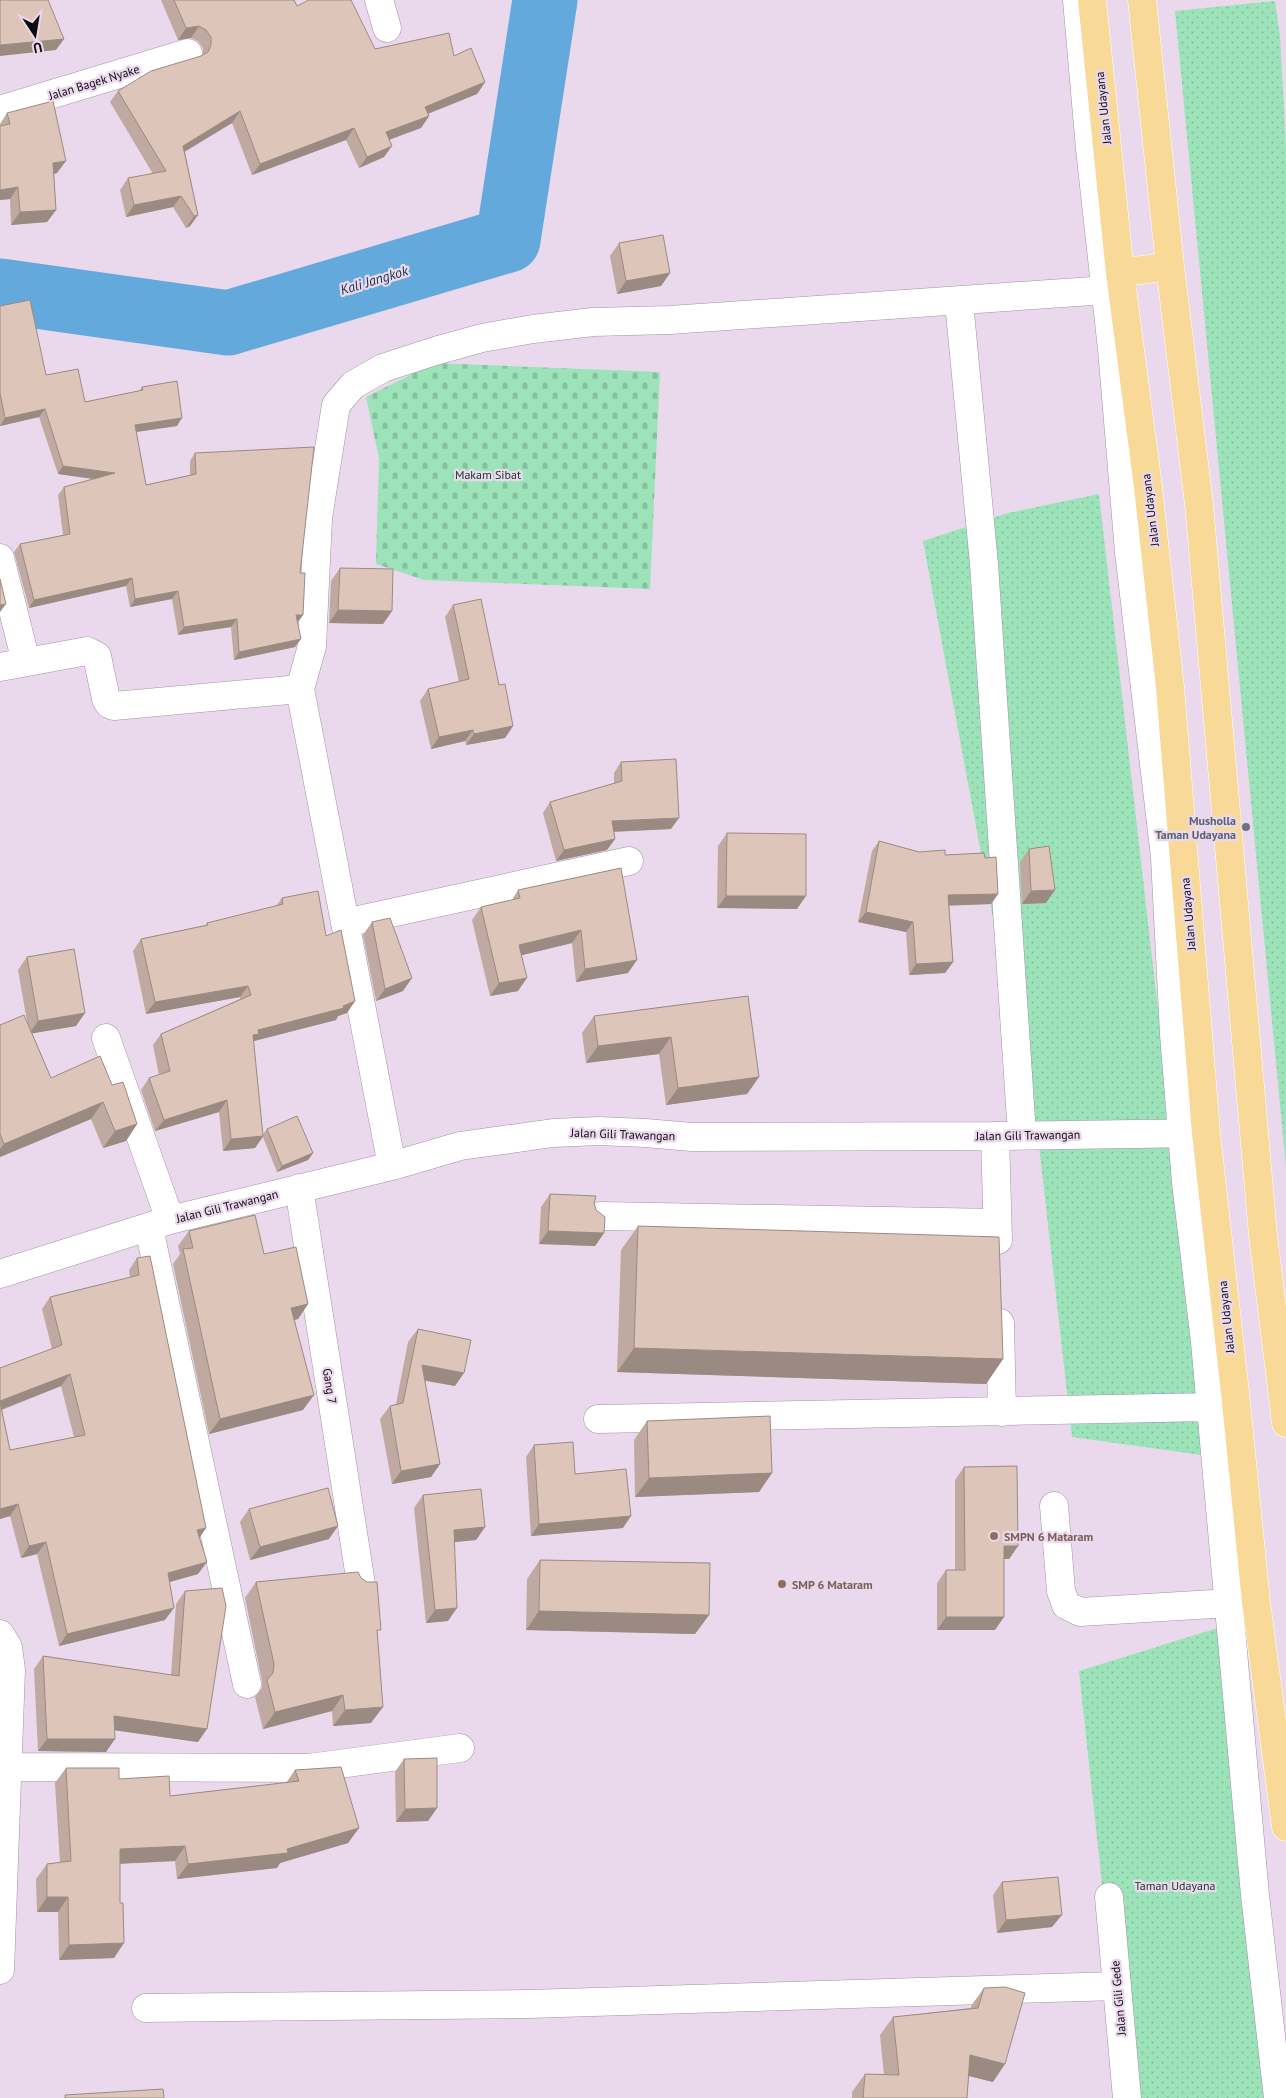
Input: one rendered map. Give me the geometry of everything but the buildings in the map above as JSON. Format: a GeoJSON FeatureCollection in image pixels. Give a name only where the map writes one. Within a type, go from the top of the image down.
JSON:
{"type":"FeatureCollection","features":[{"type":"Feature","properties":{"kind":"main road","name":"Jalan Udayana"},"geometry":{"type":"LineString","coordinates":[[1092,0],[1111,286],[1148,487],[1170,687],[1194,1133],[1224,1405],[1256,1602],[1286,1827]]}},
{"type":"Feature","properties":{"kind":"main road"},"geometry":{"type":"LineString","coordinates":[[1142,0],[1170,266],[1199,504],[1263,1235],[1286,1423]]}},
{"type":"Feature","properties":{"kind":"main road"},"geometry":{"type":"LineString","coordinates":[[1111,286],[1170,266]]}},
{"type":"Feature","properties":{"kind":"street"},"geometry":{"type":"LineString","coordinates":[[379,0],[388,28]]}},
{"type":"Feature","properties":{"kind":"street"},"geometry":{"type":"LineString","coordinates":[[392,1166],[300,690],[312,646],[318,518],[336,405],[354,384],[383,368],[482,338],[533,329],[593,322],[670,320],[958,302],[1111,286],[1076,0]]}},
{"type":"Feature","properties":{"kind":"street","name":"Jalan Bagek Nyake"},"geometry":{"type":"LineString","coordinates":[[0,110],[188,53]]}},
{"type":"Feature","properties":{"kind":"street"},"geometry":{"type":"LineString","coordinates":[[958,302],[984,564],[1022,1135]]}},
{"type":"Feature","properties":{"kind":"street"},"geometry":{"type":"LineString","coordinates":[[0,558],[13,664],[91,652],[96,656],[106,699],[109,704],[114,706],[300,690]]}},
{"type":"Feature","properties":{"kind":"street"},"geometry":{"type":"LineString","coordinates":[[346,923],[629,861]]}},
{"type":"Feature","properties":{"kind":"street"},"geometry":{"type":"LineString","coordinates":[[106,1038],[159,1224],[247,1684]]}},
{"type":"Feature","properties":{"kind":"street","name":"Jalan Gili Trawangan"},"geometry":{"type":"LineString","coordinates":[[1,1272],[159,1224],[392,1166],[460,1146],[552,1133],[599,1131],[692,1137],[1194,1133]]}},
{"type":"Feature","properties":{"kind":"street"},"geometry":{"type":"LineString","coordinates":[[995,1136],[998,1263]]}},
{"type":"Feature","properties":{"kind":"street","name":"Gang 7"},"geometry":{"type":"LineString","coordinates":[[299,1188],[361,1584]]}},
{"type":"Feature","properties":{"kind":"street"},"geometry":{"type":"LineString","coordinates":[[601,1216],[997,1223]]}},
{"type":"Feature","properties":{"kind":"street"},"geometry":{"type":"LineString","coordinates":[[999,1302],[1002,1412]]}},
{"type":"Feature","properties":{"kind":"street"},"geometry":{"type":"LineString","coordinates":[[598,1419],[1002,1412],[1224,1405],[1229,1604],[1255,1895],[1278,2098]]}},
{"type":"Feature","properties":{"kind":"street"},"geometry":{"type":"LineString","coordinates":[[1054,1506],[1061,1591],[1066,1605],[1080,1612],[1256,1602]]}},
{"type":"Feature","properties":{"kind":"street"},"geometry":{"type":"LineString","coordinates":[[0,1634],[8,1647],[5,1672],[8,1767],[0,1970]]}},
{"type":"Feature","properties":{"kind":"street"},"geometry":{"type":"LineString","coordinates":[[8,1767],[309,1768],[460,1748]]}},
{"type":"Feature","properties":{"kind":"street","name":"Jalan Gili Gede"},"geometry":{"type":"LineString","coordinates":[[1109,1897],[1127,2098]]}},
{"type":"Feature","properties":{"kind":"street"},"geometry":{"type":"LineString","coordinates":[[146,2008],[529,2004],[1117,1986]]}},
{"type":"Feature","properties":{"kind":"green space"},"geometry":{"type":"Polygon","coordinates":[[[1275,1],[1280,36],[1286,147],[1286,1167],[1175,11],[1275,1]]]}},
{"type":"Feature","properties":{"kind":"green space","name":"Makam Sibat"},"geometry":{"type":"Polygon","coordinates":[[[434,363],[660,372],[650,589],[424,580],[376,564],[379,458],[366,397],[434,363]]]}},
{"type":"Feature","properties":{"kind":"green space"},"geometry":{"type":"Polygon","coordinates":[[[1099,494],[1209,1456],[1072,1437],[1039,1145],[1030,1117],[923,541],[1008,513],[1099,494]]]}},
{"type":"Feature","properties":{"kind":"green space","name":"Taman Udayana"},"geometry":{"type":"Polygon","coordinates":[[[1221,1627],[1271,2098],[1125,2098],[1079,1671],[1221,1627]]]}},
{"type":"Feature","properties":{"kind":"waterway","name":"Kali Jangkok"},"geometry":{"type":"LineString","coordinates":[[0,291],[228,323],[508,240],[545,0]]}},
{"type":"Feature","properties":{"kind":"place","name":"Musholla Taman Udayana"},"geometry":{"type":"Point","coordinates":[1246,827]}},
{"type":"Feature","properties":{"kind":"place","name":"SMPN 6 Mataram"},"geometry":{"type":"Point","coordinates":[994,1536]}},
{"type":"Feature","properties":{"kind":"place","name":"SMP 6 Mataram"},"geometry":{"type":"Point","coordinates":[782,1584]}}]}
